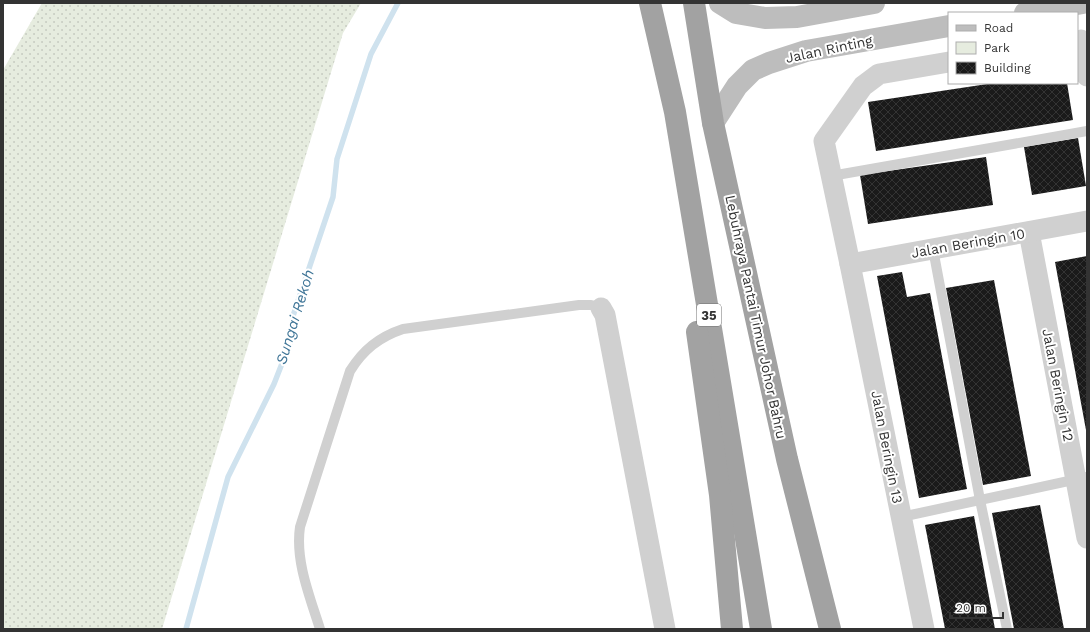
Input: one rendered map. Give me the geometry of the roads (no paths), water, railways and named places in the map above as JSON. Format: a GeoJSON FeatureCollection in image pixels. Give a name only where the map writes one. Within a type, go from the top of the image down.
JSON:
{"type":"FeatureCollection","features":[{"type":"Feature","properties":{"kind":"highway","name":"35"},"geometry":{"type":"LineString","coordinates":[[650,3],[675,112],[761,629]]}},
{"type":"Feature","properties":{"kind":"highway","name":"Lebuhraya Pantai Timur Johor Bahru"},"geometry":{"type":"LineString","coordinates":[[694,3],[713,123],[787,459],[830,629]]}},
{"type":"Feature","properties":{"kind":"highway"},"geometry":{"type":"LineString","coordinates":[[685,170],[687,256],[720,495],[732,629]]}},
{"type":"Feature","properties":{"kind":"main road"},"geometry":{"type":"LineString","coordinates":[[720,3],[736,13],[765,18],[797,17],[874,3]]}},
{"type":"Feature","properties":{"kind":"main road"},"geometry":{"type":"LineString","coordinates":[[1031,12],[1083,3]]}},
{"type":"Feature","properties":{"kind":"main road","name":"Jalan Rinting"},"geometry":{"type":"LineString","coordinates":[[713,123],[737,86],[753,70],[769,63],[806,51],[948,26]]}},
{"type":"Feature","properties":{"kind":"street"},"geometry":{"type":"LineString","coordinates":[[1082,40],[1087,76]]}},
{"type":"Feature","properties":{"kind":"street","name":"Jalan Beringin 13"},"geometry":{"type":"LineString","coordinates":[[924,629],[824,141],[862,86],[880,74],[948,62]]}},
{"type":"Feature","properties":{"kind":"street","name":"Jalan Beringin 10"},"geometry":{"type":"LineString","coordinates":[[850,264],[1087,221]]}},
{"type":"Feature","properties":{"kind":"street","name":"Jalan Beringin 12"},"geometry":{"type":"LineString","coordinates":[[1029,232],[1082,478],[1087,538]]}},
{"type":"Feature","properties":{"kind":"street"},"geometry":{"type":"LineString","coordinates":[[600,308],[605,315],[665,629]]}},
{"type":"Feature","properties":{"kind":"lane"},"geometry":{"type":"LineString","coordinates":[[831,176],[1087,130]]}},
{"type":"Feature","properties":{"kind":"lane"},"geometry":{"type":"LineString","coordinates":[[933,249],[980,500],[1007,629]]}},
{"type":"Feature","properties":{"kind":"lane"},"geometry":{"type":"LineString","coordinates":[[320,629],[309,596],[299,552],[298,539],[300,527],[350,371],[356,360],[365,350],[383,337],[403,329],[579,305],[591,305],[600,308]]}},
{"type":"Feature","properties":{"kind":"lane"},"geometry":{"type":"LineString","coordinates":[[901,517],[1082,478]]}},
{"type":"Feature","properties":{"kind":"waterway","name":"Sungai Rekoh"},"geometry":{"type":"LineString","coordinates":[[186,629],[228,477],[274,384],[290,343],[293,316],[333,197],[337,159],[371,54],[398,3]]}}]}
